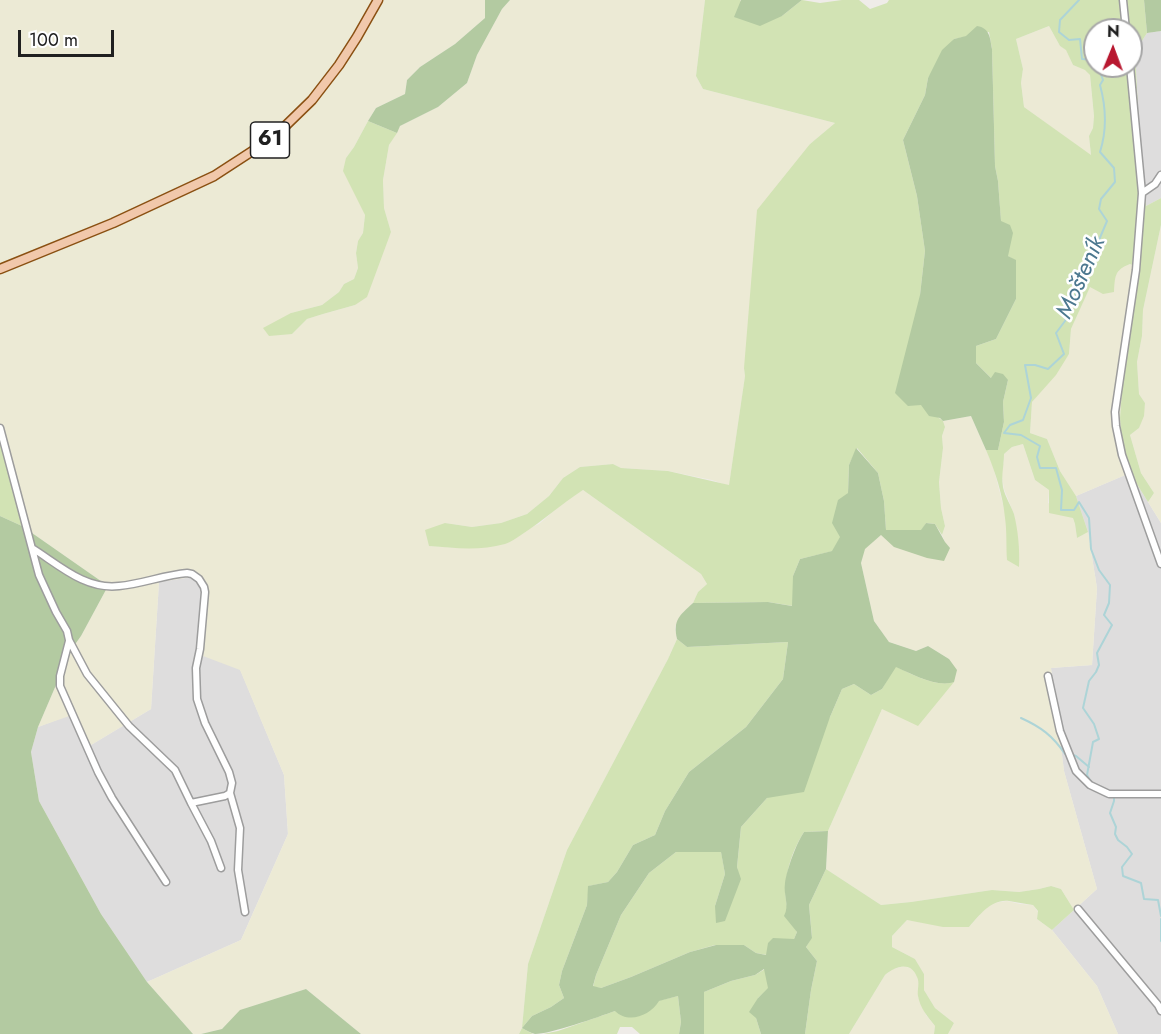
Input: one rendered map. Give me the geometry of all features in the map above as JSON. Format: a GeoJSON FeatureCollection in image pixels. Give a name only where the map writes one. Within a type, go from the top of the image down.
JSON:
{"type":"FeatureCollection","features":[{"type":"Feature","properties":{"kind":"main road","name":"61"},"geometry":{"type":"LineString","coordinates":[[0,268],[113,224],[214,176],[274,137],[326,83],[357,37],[378,0]]}},
{"type":"Feature","properties":{"kind":"street"},"geometry":{"type":"LineString","coordinates":[[1123,0],[1125,18]]}},
{"type":"Feature","properties":{"kind":"street"},"geometry":{"type":"LineString","coordinates":[[1131,78],[1143,193],[1136,270],[1115,412],[1122,455],[1161,564]]}},
{"type":"Feature","properties":{"kind":"street"},"geometry":{"type":"LineString","coordinates":[[1143,193],[1155,184],[1161,175]]}},
{"type":"Feature","properties":{"kind":"street"},"geometry":{"type":"LineString","coordinates":[[0,428],[39,575],[67,631],[69,640],[87,674],[129,726],[176,770],[211,841],[221,868]]}},
{"type":"Feature","properties":{"kind":"street"},"geometry":{"type":"LineString","coordinates":[[32,548],[65,571],[96,585],[117,587],[187,573],[196,576],[202,582],[205,592],[196,668],[197,699],[205,723],[232,783],[230,793],[240,828],[238,870],[245,912]]}},
{"type":"Feature","properties":{"kind":"street"},"geometry":{"type":"LineString","coordinates":[[69,640],[60,676],[60,686],[112,798],[166,882]]}},
{"type":"Feature","properties":{"kind":"street"},"geometry":{"type":"LineString","coordinates":[[1048,676],[1060,730],[1076,771],[1090,785],[1112,794],[1161,794]]}},
{"type":"Feature","properties":{"kind":"street"},"geometry":{"type":"LineString","coordinates":[[191,803],[230,793]]}},
{"type":"Feature","properties":{"kind":"street"},"geometry":{"type":"LineString","coordinates":[[1077,909],[1161,1011]]}},
{"type":"Feature","properties":{"kind":"shaded area"},"geometry":{"type":"Polygon","coordinates":[[[0,0],[485,0],[485,18],[455,44],[420,67],[407,80],[405,94],[376,108],[346,158],[365,215],[363,233],[358,241],[356,252],[358,268],[354,279],[344,284],[339,292],[322,305],[291,313],[292,334],[307,319],[355,305],[391,232],[384,208],[383,180],[389,145],[400,126],[438,107],[467,83],[477,55],[502,9],[510,0],[705,0],[696,76],[703,89],[835,123],[810,144],[744,368],[745,376],[729,486],[668,471],[621,468],[613,464],[580,467],[563,478],[549,496],[527,514],[501,523],[472,527],[445,523],[430,546],[483,547],[539,524],[564,502],[583,490],[701,574],[707,584],[681,615],[675,627],[677,639],[668,659],[567,850],[528,964],[522,1028],[519,1034],[361,1034],[306,989],[241,1010],[222,1029],[193,1034],[147,982],[241,940],[288,834],[284,775],[240,670],[203,656],[208,598],[192,577],[159,582],[151,709],[91,745],[75,714],[38,727],[71,650],[108,586],[22,526],[0,443],[0,0]]]}},
{"type":"Feature","properties":{"kind":"shaded area"},"geometry":{"type":"Polygon","coordinates":[[[1049,26],[1060,46],[1066,49],[1073,65],[1083,69],[1083,78],[1090,78],[1094,116],[1093,128],[1089,136],[1091,156],[1024,107],[1021,83],[1023,69],[1016,39],[1049,26]]]}},
{"type":"Feature","properties":{"kind":"shaded area"},"geometry":{"type":"Polygon","coordinates":[[[1161,31],[1161,198],[1146,206],[1136,78],[1143,78],[1143,39],[1147,33],[1161,31]]]}},
{"type":"Feature","properties":{"kind":"shaded area"},"geometry":{"type":"Polygon","coordinates":[[[1161,225],[1161,523],[1148,502],[1154,493],[1141,473],[1130,435],[1139,428],[1145,403],[1139,394],[1137,362],[1142,336],[1143,310],[1161,225]]]}},
{"type":"Feature","properties":{"kind":"shaded area"},"geometry":{"type":"Polygon","coordinates":[[[1130,264],[1140,267],[1123,375],[1120,418],[1122,448],[1130,473],[1076,496],[1060,471],[1047,439],[1030,433],[1032,402],[1069,354],[1071,329],[1090,286],[1115,275],[1122,267],[1130,264]]]}},
{"type":"Feature","properties":{"kind":"shaded area"},"geometry":{"type":"Polygon","coordinates":[[[971,416],[993,466],[1019,566],[1014,514],[1004,489],[1001,470],[1004,454],[1012,447],[1023,444],[1035,480],[1049,490],[1048,503],[1073,518],[1077,538],[1088,532],[1097,588],[1092,665],[1051,668],[1064,771],[1097,889],[1074,910],[1061,889],[1051,886],[1019,892],[992,890],[881,905],[826,869],[828,831],[882,709],[949,659],[928,646],[916,651],[889,642],[874,621],[861,563],[864,549],[881,535],[945,542],[942,535],[945,526],[939,482],[942,436],[945,427],[943,421],[971,416]]]}},
{"type":"Feature","properties":{"kind":"shaded area"},"geometry":{"type":"Polygon","coordinates":[[[1130,473],[1161,523],[1161,1034],[1118,1034],[1097,986],[1052,930],[1097,889],[1064,771],[1051,668],[1092,665],[1097,588],[1088,532],[1076,496],[1130,473]]]}},
{"type":"Feature","properties":{"kind":"shaded area"},"geometry":{"type":"Polygon","coordinates":[[[192,577],[208,598],[203,655],[240,669],[284,775],[288,834],[241,940],[147,982],[101,914],[39,801],[31,752],[38,727],[75,713],[91,745],[151,709],[159,582],[192,577]]]}},
{"type":"Feature","properties":{"kind":"shaded area"},"geometry":{"type":"Polygon","coordinates":[[[1007,901],[1033,905],[1038,912],[1037,919],[1052,930],[1097,986],[1118,1034],[948,1034],[954,1023],[935,1008],[924,990],[924,974],[915,959],[892,947],[892,936],[907,920],[969,927],[993,903],[1007,901]]]}},
{"type":"Feature","properties":{"kind":"shaded area"},"geometry":{"type":"Polygon","coordinates":[[[905,966],[912,969],[919,978],[918,996],[926,1015],[935,1026],[934,1034],[849,1034],[885,975],[893,969],[905,966]]]}},
{"type":"Feature","properties":{"kind":"green space"},"geometry":{"type":"Polygon","coordinates":[[[485,0],[510,0],[502,9],[477,55],[467,83],[438,107],[400,126],[397,133],[368,121],[376,108],[405,94],[407,80],[420,67],[455,44],[485,18],[485,0]]]}},
{"type":"Feature","properties":{"kind":"green space"},"geometry":{"type":"Polygon","coordinates":[[[705,0],[741,0],[782,16],[802,0],[820,3],[859,0],[870,9],[887,3],[889,0],[1144,0],[1147,33],[1143,39],[1143,18],[1083,18],[1083,69],[1073,65],[1066,50],[1060,46],[1049,26],[1016,39],[1023,69],[1021,83],[1024,107],[1091,155],[1089,136],[1093,128],[1094,116],[1090,78],[1136,78],[1146,206],[1161,198],[1161,225],[1143,310],[1142,336],[1137,362],[1139,394],[1145,403],[1144,416],[1139,428],[1130,435],[1141,473],[1154,493],[1148,502],[1130,473],[1122,448],[1120,418],[1123,375],[1140,268],[1130,264],[1116,275],[1114,292],[1103,294],[1090,287],[1071,329],[1069,354],[1056,375],[1032,402],[1030,433],[1047,439],[1060,471],[1076,496],[1088,532],[1077,538],[1073,518],[1049,513],[1049,490],[1035,480],[1023,444],[1012,447],[1004,454],[1002,482],[1013,511],[1018,533],[1019,567],[1007,560],[1002,501],[986,450],[998,450],[1004,422],[1003,402],[1008,380],[992,379],[976,363],[976,346],[996,339],[1016,299],[1016,261],[1008,256],[1001,222],[995,166],[992,49],[989,32],[954,39],[928,78],[925,95],[903,140],[917,196],[925,251],[920,295],[922,405],[943,421],[945,427],[942,436],[939,482],[945,526],[942,535],[935,524],[926,523],[922,530],[886,530],[884,501],[878,473],[857,448],[849,465],[848,493],[841,537],[833,551],[800,559],[793,576],[793,606],[768,602],[693,603],[698,592],[707,584],[701,574],[583,490],[529,530],[505,544],[477,548],[429,546],[425,530],[445,523],[472,527],[501,523],[527,514],[549,496],[563,478],[580,467],[613,464],[621,468],[668,471],[729,485],[745,376],[757,210],[810,144],[835,123],[703,89],[696,76],[705,0]]]}},
{"type":"Feature","properties":{"kind":"green space"},"geometry":{"type":"Polygon","coordinates":[[[741,0],[802,0],[782,16],[760,26],[734,17],[741,0]]]}},
{"type":"Feature","properties":{"kind":"green space"},"geometry":{"type":"Polygon","coordinates":[[[1144,0],[1161,0],[1161,31],[1147,33],[1144,0]]]}},
{"type":"Feature","properties":{"kind":"green space"},"geometry":{"type":"Polygon","coordinates":[[[977,26],[987,31],[992,49],[995,166],[1001,221],[1010,225],[1013,233],[1008,256],[1016,260],[1016,299],[996,339],[976,346],[976,363],[991,378],[995,372],[1003,374],[1008,380],[1003,402],[1004,422],[998,450],[986,450],[971,416],[943,421],[940,418],[929,416],[921,405],[908,406],[895,393],[920,295],[925,251],[917,196],[903,140],[925,95],[928,78],[942,50],[954,39],[966,36],[977,26]]]}},
{"type":"Feature","properties":{"kind":"green space"},"geometry":{"type":"Polygon","coordinates":[[[368,121],[397,133],[389,145],[383,180],[384,208],[391,232],[367,297],[355,305],[307,319],[292,334],[269,336],[263,328],[291,313],[322,305],[339,292],[344,284],[354,279],[358,268],[356,253],[358,241],[363,233],[365,215],[343,171],[346,158],[368,121]]]}},
{"type":"Feature","properties":{"kind":"green space"},"geometry":{"type":"Polygon","coordinates":[[[1,443],[22,526],[0,516],[1,443]]]}},
{"type":"Feature","properties":{"kind":"green space"},"geometry":{"type":"Polygon","coordinates":[[[856,448],[878,473],[884,501],[886,530],[921,530],[926,523],[935,524],[950,548],[944,561],[927,558],[894,547],[881,535],[865,549],[861,563],[874,621],[889,642],[916,651],[928,646],[949,659],[957,670],[954,682],[932,682],[896,667],[882,689],[871,695],[854,684],[842,689],[804,792],[767,798],[741,827],[737,867],[741,879],[725,921],[716,923],[715,906],[725,874],[721,852],[676,852],[649,873],[621,915],[593,986],[601,988],[690,952],[716,945],[744,945],[756,953],[766,955],[768,943],[773,938],[794,939],[797,932],[784,916],[786,912],[785,883],[790,864],[804,832],[828,831],[826,869],[809,905],[812,938],[806,947],[817,961],[805,1034],[761,1034],[756,1018],[749,1012],[768,988],[764,969],[755,975],[731,981],[704,992],[704,1034],[679,1034],[681,1022],[678,996],[659,1001],[650,1011],[638,1017],[626,1017],[615,1011],[575,1025],[542,1033],[535,1034],[522,1028],[532,1016],[564,998],[559,985],[562,971],[587,905],[588,886],[608,882],[617,872],[633,845],[655,835],[665,811],[689,772],[746,727],[783,679],[788,642],[687,647],[677,639],[678,619],[693,603],[768,602],[792,606],[793,576],[800,559],[832,551],[840,537],[832,523],[838,500],[848,493],[849,465],[856,448]]]}},
{"type":"Feature","properties":{"kind":"green space"},"geometry":{"type":"Polygon","coordinates":[[[0,516],[22,526],[108,586],[71,650],[38,727],[31,752],[39,801],[101,914],[147,982],[193,1034],[0,1034],[0,516]]]}},
{"type":"Feature","properties":{"kind":"green space"},"geometry":{"type":"Polygon","coordinates":[[[677,639],[687,647],[788,642],[783,679],[746,727],[689,772],[665,811],[655,835],[633,845],[617,872],[608,882],[589,886],[587,905],[562,971],[559,985],[564,998],[532,1016],[522,1028],[528,964],[567,850],[677,639]]]}},
{"type":"Feature","properties":{"kind":"green space"},"geometry":{"type":"Polygon","coordinates":[[[895,666],[932,682],[954,682],[918,726],[882,709],[828,831],[804,832],[791,859],[786,880],[788,910],[797,932],[794,939],[767,955],[756,953],[744,945],[715,945],[690,952],[601,988],[593,987],[621,915],[649,873],[676,852],[721,851],[725,874],[715,906],[740,880],[737,867],[741,827],[767,798],[830,717],[842,689],[854,684],[871,695],[882,689],[895,666]]]}},
{"type":"Feature","properties":{"kind":"green space"},"geometry":{"type":"Polygon","coordinates":[[[826,869],[881,905],[992,890],[1019,892],[1051,886],[1061,889],[1074,910],[1052,930],[1037,919],[1038,911],[1033,905],[1009,901],[991,905],[969,927],[943,927],[907,920],[892,936],[892,947],[915,959],[924,974],[924,990],[935,1008],[954,1023],[948,1034],[934,1034],[935,1026],[919,1000],[917,977],[910,968],[902,967],[885,975],[849,1034],[805,1034],[817,961],[806,947],[812,937],[809,905],[826,869]]]}},
{"type":"Feature","properties":{"kind":"green space"},"geometry":{"type":"Polygon","coordinates":[[[765,969],[769,988],[758,998],[756,1018],[761,1034],[704,1034],[704,992],[731,981],[755,975],[765,969]]]}},
{"type":"Feature","properties":{"kind":"green space"},"geometry":{"type":"Polygon","coordinates":[[[306,989],[361,1034],[201,1034],[222,1029],[240,1010],[306,989]]]}},
{"type":"Feature","properties":{"kind":"green space"},"geometry":{"type":"Polygon","coordinates":[[[678,996],[681,1022],[679,1034],[640,1034],[632,1027],[620,1027],[617,1034],[543,1034],[615,1011],[678,996]]]}},
{"type":"Feature","properties":{"kind":"green space"},"geometry":{"type":"Polygon","coordinates":[[[522,1028],[533,1034],[519,1034],[522,1028]]]}},
{"type":"Feature","properties":{"kind":"waterway","name":"Mošteník"},"geometry":{"type":"LineString","coordinates":[[1079,0],[1060,20],[1059,32],[1069,40],[1080,39],[1083,59]]}},
{"type":"Feature","properties":{"kind":"waterway","name":"Mošteník"},"geometry":{"type":"LineString","coordinates":[[1091,782],[1087,775],[1093,742],[1099,739],[1094,724],[1083,708],[1089,681],[1099,665],[1097,653],[1112,625],[1104,615],[1109,603],[1110,585],[1099,570],[1091,549],[1089,518],[1079,502],[1074,510],[1061,510],[1062,490],[1056,468],[1040,468],[1037,457],[1040,446],[1021,435],[1004,433],[1010,425],[1023,420],[1031,398],[1025,365],[1048,369],[1064,354],[1056,333],[1065,321],[1107,221],[1099,209],[1101,199],[1115,182],[1114,168],[1100,152],[1105,118],[1100,85],[1102,78]]}},
{"type":"Feature","properties":{"kind":"waterway"},"geometry":{"type":"LineString","coordinates":[[1021,718],[1046,733],[1067,754]]}},
{"type":"Feature","properties":{"kind":"waterway"},"geometry":{"type":"LineString","coordinates":[[1073,755],[1089,767]]}},
{"type":"Feature","properties":{"kind":"waterway","name":"Mošteník"},"geometry":{"type":"LineString","coordinates":[[1112,796],[1114,801],[1110,813],[1116,827],[1115,834],[1132,854],[1122,867],[1123,876],[1141,883],[1144,899],[1158,900],[1161,916]]}},
{"type":"Feature","properties":{"kind":"waterway","name":"Mošteník"},"geometry":{"type":"LineString","coordinates":[[1161,919],[1161,941]]}}]}
